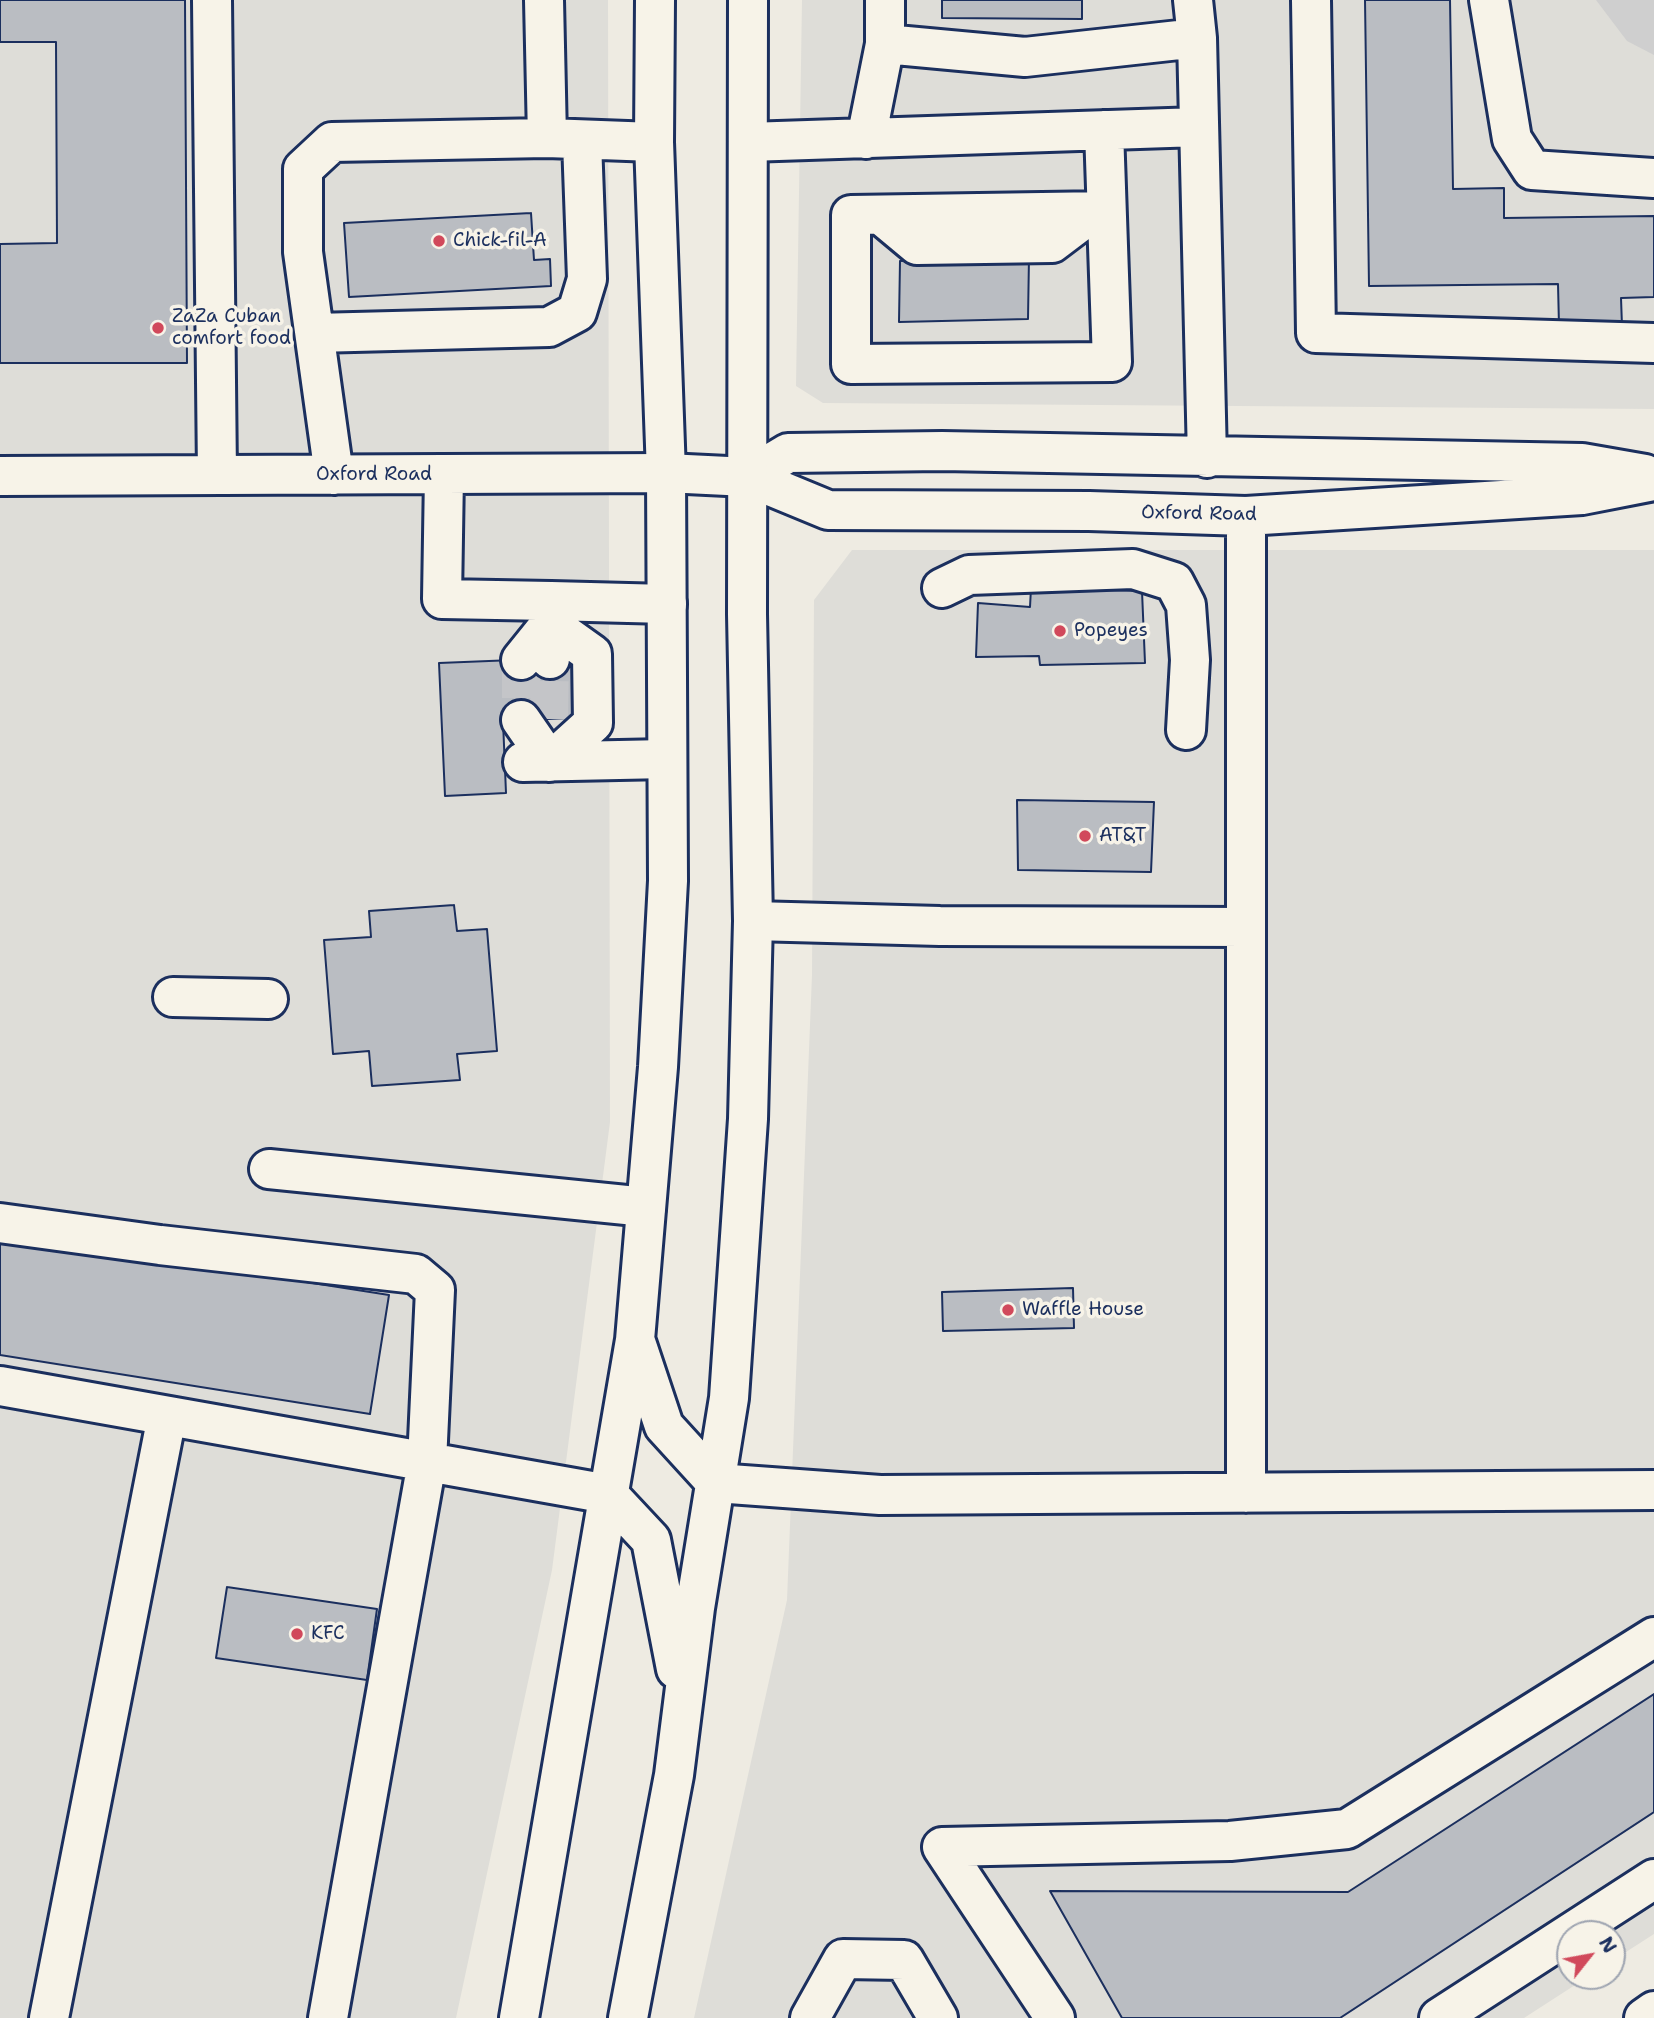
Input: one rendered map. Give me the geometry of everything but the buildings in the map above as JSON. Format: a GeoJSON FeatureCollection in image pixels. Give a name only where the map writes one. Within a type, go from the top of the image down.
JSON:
{"type":"FeatureCollection","features":[{"type":"Feature","properties":{"kind":"main road"},"geometry":{"type":"LineString","coordinates":[[212,0],[217,475]]}},
{"type":"Feature","properties":{"kind":"main road"},"geometry":{"type":"LineString","coordinates":[[315,333],[549,327],[577,312],[587,279],[544,0]]}},
{"type":"Feature","properties":{"kind":"main road"},"geometry":{"type":"LineString","coordinates":[[519,2018],[635,1340],[658,1067],[668,881],[666,473],[654,142],[655,0]]}},
{"type":"Feature","properties":{"kind":"main road"},"geometry":{"type":"LineString","coordinates":[[628,2018],[674,1775],[696,1600],[729,1398],[748,1119],[753,921],[748,477],[748,0]]}},
{"type":"Feature","properties":{"kind":"main road"},"geometry":{"type":"LineString","coordinates":[[866,138],[885,44],[885,0]]}},
{"type":"Feature","properties":{"kind":"main road"},"geometry":{"type":"LineString","coordinates":[[1193,0],[1197,38],[1207,458]]}},
{"type":"Feature","properties":{"kind":"main road"},"geometry":{"type":"LineString","coordinates":[[1311,0],[1316,333],[1654,343]]}},
{"type":"Feature","properties":{"kind":"main road"},"geometry":{"type":"LineString","coordinates":[[1489,0],[1512,139],[1532,170],[1654,178]]}},
{"type":"Feature","properties":{"kind":"main road"},"geometry":{"type":"LineString","coordinates":[[885,44],[1025,57],[1197,38]]}},
{"type":"Feature","properties":{"kind":"main road"},"geometry":{"type":"LineString","coordinates":[[748,142],[1199,127]]}},
{"type":"Feature","properties":{"kind":"main road"},"geometry":{"type":"LineString","coordinates":[[1100,211],[851,215],[851,364],[1112,362],[1100,211],[1104,130]]}},
{"type":"Feature","properties":{"kind":"main road"},"geometry":{"type":"LineString","coordinates":[[334,475],[303,252],[303,169],[332,142],[564,139],[654,142]]}},
{"type":"Feature","properties":{"kind":"main road"},"geometry":{"type":"LineString","coordinates":[[748,477],[788,453],[942,451],[1582,463],[1654,475]]}},
{"type":"Feature","properties":{"kind":"main road","name":"Oxford Road"},"geometry":{"type":"LineString","coordinates":[[0,476],[666,473],[748,477],[828,510],[1089,511],[1246,516],[1583,495],[1654,481]]}},
{"type":"Feature","properties":{"kind":"main road"},"geometry":{"type":"LineString","coordinates":[[444,474],[442,599],[592,654],[593,723],[536,762]]}},
{"type":"Feature","properties":{"kind":"main road"},"geometry":{"type":"LineString","coordinates":[[1246,516],[1246,1493]]}},
{"type":"Feature","properties":{"kind":"main road"},"geometry":{"type":"LineString","coordinates":[[942,588],[969,575],[1133,569],[1174,582],[1186,605],[1190,660],[1186,730]]}},
{"type":"Feature","properties":{"kind":"main road"},"geometry":{"type":"LineString","coordinates":[[543,636],[667,604]]}},
{"type":"Feature","properties":{"kind":"main road"},"geometry":{"type":"LineString","coordinates":[[535,720],[536,762]]}},
{"type":"Feature","properties":{"kind":"main road"},"geometry":{"type":"LineString","coordinates":[[536,762],[667,759]]}},
{"type":"Feature","properties":{"kind":"main road"},"geometry":{"type":"LineString","coordinates":[[753,921],[940,926],[1245,927]]}},
{"type":"Feature","properties":{"kind":"main road"},"geometry":{"type":"LineString","coordinates":[[173,997],[268,999]]}},
{"type":"Feature","properties":{"kind":"main road"},"geometry":{"type":"LineString","coordinates":[[269,1169],[646,1207]]}},
{"type":"Feature","properties":{"kind":"main road"},"geometry":{"type":"LineString","coordinates":[[0,1223],[160,1245],[416,1274],[435,1290],[427,1462],[347,1926],[328,2018]]}},
{"type":"Feature","properties":{"kind":"main road"},"geometry":{"type":"LineString","coordinates":[[635,1340],[664,1426],[716,1483],[880,1494],[1654,1490]]}},
{"type":"Feature","properties":{"kind":"main road"},"geometry":{"type":"LineString","coordinates":[[0,1386],[608,1494],[650,1540],[683,1705]]}},
{"type":"Feature","properties":{"kind":"main road"},"geometry":{"type":"LineString","coordinates":[[49,2018],[167,1416]]}},
{"type":"Feature","properties":{"kind":"main road"},"geometry":{"type":"LineString","coordinates":[[1055,2018],[942,1847],[1230,1841],[1347,1829],[1654,1637]]}},
{"type":"Feature","properties":{"kind":"main road"},"geometry":{"type":"LineString","coordinates":[[1440,2018],[1654,1879]]}},
{"type":"Feature","properties":{"kind":"main road"},"geometry":{"type":"LineString","coordinates":[[810,2018],[843,1959],[904,1960],[938,2018]]}},
{"type":"Feature","properties":{"kind":"main road"},"geometry":{"type":"LineString","coordinates":[[1644,2018],[1654,2011]]}},
{"type":"Feature","properties":{"kind":"shaded area"},"geometry":{"type":"Polygon","coordinates":[[[0,0],[608,0],[610,1122],[552,1570],[456,2018],[0,2018],[0,0]]]}},
{"type":"Feature","properties":{"kind":"shaded area"},"geometry":{"type":"Polygon","coordinates":[[[802,0],[1654,0],[1654,409],[823,403],[796,386],[802,0]]]}},
{"type":"Feature","properties":{"kind":"shaded area"},"geometry":{"type":"Polygon","coordinates":[[[1596,0],[1654,0],[1654,55],[1627,41],[1596,0]]]}},
{"type":"Feature","properties":{"kind":"shaded area"},"geometry":{"type":"Polygon","coordinates":[[[852,550],[1654,550],[1654,1934],[1626,1952],[1626,1920],[1556,1920],[1556,1990],[1567,1990],[1524,2018],[694,2018],[787,1600],[812,975],[814,600],[852,550]]]}},
{"type":"Feature","properties":{"kind":"tunnel"},"geometry":{"type":"LineString","coordinates":[[549,719],[550,659]]}},
{"type":"Feature","properties":{"kind":"tunnel"},"geometry":{"type":"LineString","coordinates":[[521,660],[521,720]]}},
{"type":"Feature","properties":{"kind":"place","name":"Chick-fil-A"},"geometry":{"type":"Point","coordinates":[439,241]}},
{"type":"Feature","properties":{"kind":"place","name":"ZaZa Cuban comfort food"},"geometry":{"type":"Point","coordinates":[158,328]}},
{"type":"Feature","properties":{"kind":"place","name":"Popeyes"},"geometry":{"type":"Point","coordinates":[1060,631]}},
{"type":"Feature","properties":{"kind":"place","name":"AT&T"},"geometry":{"type":"Point","coordinates":[1085,836]}},
{"type":"Feature","properties":{"kind":"place","name":"Waffle House"},"geometry":{"type":"Point","coordinates":[1008,1310]}},
{"type":"Feature","properties":{"kind":"place","name":"KFC"},"geometry":{"type":"Point","coordinates":[297,1634]}}]}
